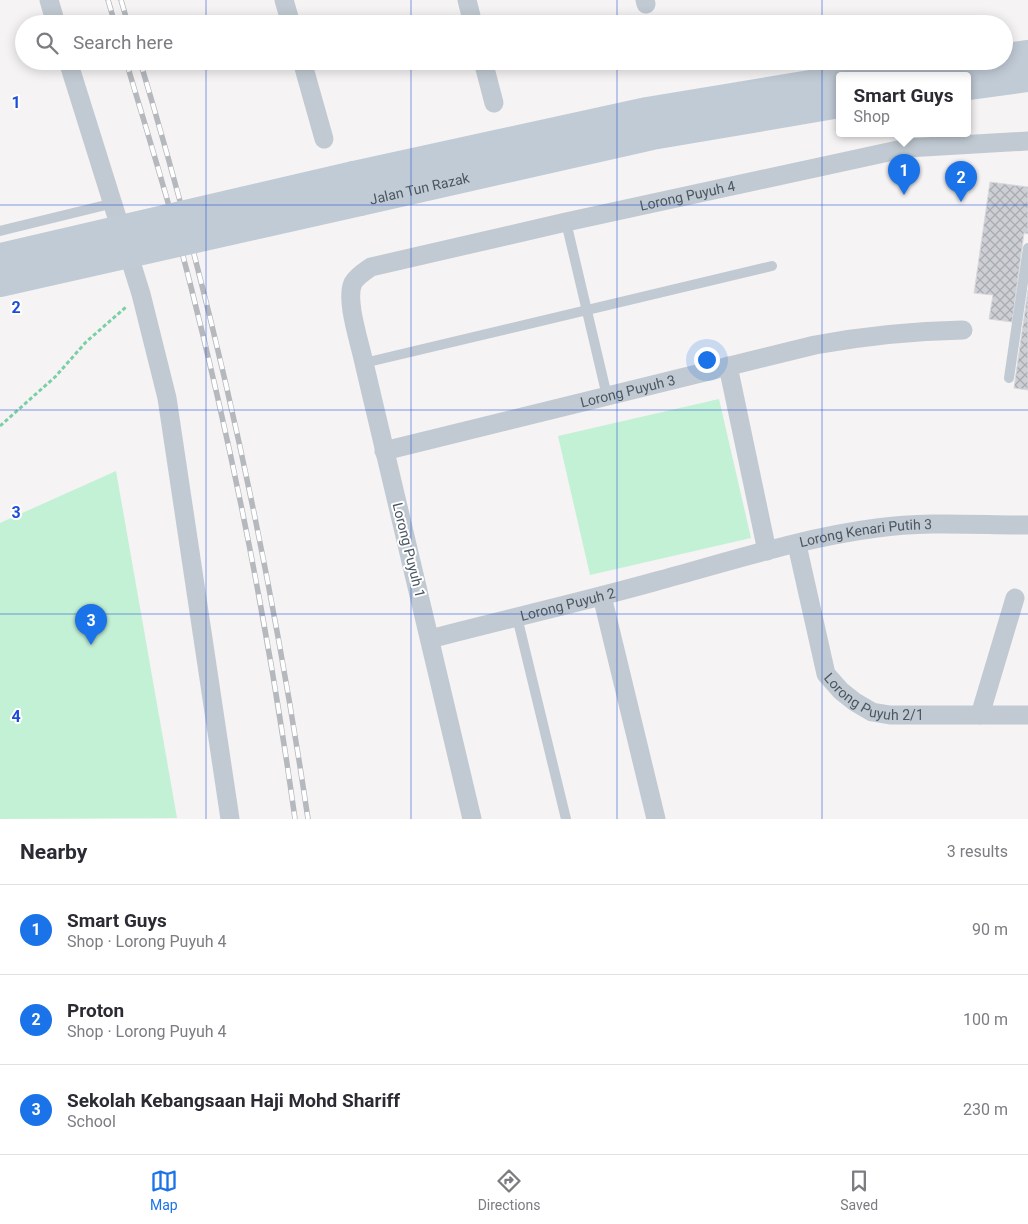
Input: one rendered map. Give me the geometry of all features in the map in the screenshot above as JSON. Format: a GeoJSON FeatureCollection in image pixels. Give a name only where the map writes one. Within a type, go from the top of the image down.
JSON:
{"type":"FeatureCollection","features":[{"type":"Feature","properties":{"kind":"main road"},"geometry":{"type":"LineString","coordinates":[[1013,56],[1028,54]]}},
{"type":"Feature","properties":{"kind":"main road"},"geometry":{"type":"LineString","coordinates":[[893,72],[907,70]]}},
{"type":"Feature","properties":{"kind":"main road"},"geometry":{"type":"LineString","coordinates":[[971,86],[1028,78]]}},
{"type":"Feature","properties":{"kind":"main road","name":"Jalan Tun Razak"},"geometry":{"type":"LineString","coordinates":[[0,257],[354,175],[647,111],[836,80]]}},
{"type":"Feature","properties":{"kind":"main road","name":"Jalan Tun Razak"},"geometry":{"type":"LineString","coordinates":[[0,283],[652,136],[836,105]]}},
{"type":"Feature","properties":{"kind":"street"},"geometry":{"type":"LineString","coordinates":[[49,0],[53,15]]}},
{"type":"Feature","properties":{"kind":"street"},"geometry":{"type":"LineString","coordinates":[[284,0],[288,15]]}},
{"type":"Feature","properties":{"kind":"street"},"geometry":{"type":"LineString","coordinates":[[467,0],[471,15]]}},
{"type":"Feature","properties":{"kind":"street"},"geometry":{"type":"LineString","coordinates":[[71,70],[141,294],[167,398],[230,819]]}},
{"type":"Feature","properties":{"kind":"street"},"geometry":{"type":"LineString","coordinates":[[305,70],[324,140]]}},
{"type":"Feature","properties":{"kind":"street"},"geometry":{"type":"LineString","coordinates":[[485,70],[494,103]]}},
{"type":"Feature","properties":{"kind":"street","name":"Lorong Puyuh 4"},"geometry":{"type":"LineString","coordinates":[[354,281],[370,267],[566,222],[907,148],[1028,141]]}},
{"type":"Feature","properties":{"kind":"street","name":"Lorong Puyuh 1"},"geometry":{"type":"LineString","coordinates":[[354,281],[350,292],[364,362],[472,819]]}},
{"type":"Feature","properties":{"kind":"street","name":"Lorong Puyuh 3"},"geometry":{"type":"LineString","coordinates":[[384,451],[728,366],[857,337],[964,330]]}},
{"type":"Feature","properties":{"kind":"street"},"geometry":{"type":"LineString","coordinates":[[728,366],[767,551]]}},
{"type":"Feature","properties":{"kind":"street","name":"Lorong Kenari Putih 3"},"geometry":{"type":"LineString","coordinates":[[706,567],[797,544],[877,528],[914,525],[1028,525]]}},
{"type":"Feature","properties":{"kind":"street","name":"Lorong Puyuh 2/1"},"geometry":{"type":"LineString","coordinates":[[797,544],[826,674],[841,692],[872,712],[890,715],[1028,715]]}},
{"type":"Feature","properties":{"kind":"street","name":"Lorong Puyuh 2"},"geometry":{"type":"LineString","coordinates":[[430,638],[602,596],[706,567]]}},
{"type":"Feature","properties":{"kind":"street"},"geometry":{"type":"LineString","coordinates":[[602,596],[656,819]]}},
{"type":"Feature","properties":{"kind":"street"},"geometry":{"type":"LineString","coordinates":[[980,715],[1015,598]]}},
{"type":"Feature","properties":{"kind":"lane"},"geometry":{"type":"LineString","coordinates":[[0,231],[114,203]]}},
{"type":"Feature","properties":{"kind":"lane"},"geometry":{"type":"LineString","coordinates":[[566,222],[608,396]]}},
{"type":"Feature","properties":{"kind":"lane"},"geometry":{"type":"LineString","coordinates":[[1009,378],[1028,248]]}},
{"type":"Feature","properties":{"kind":"lane"},"geometry":{"type":"LineString","coordinates":[[364,362],[772,266]]}},
{"type":"Feature","properties":{"kind":"lane"},"geometry":{"type":"LineString","coordinates":[[517,616],[566,819]]}},
{"type":"Feature","properties":{"kind":"path"},"geometry":{"type":"LineString","coordinates":[[0,426],[55,377],[86,342],[141,294]]}},
{"type":"Feature","properties":{"kind":"green space"},"geometry":{"type":"Polygon","coordinates":[[[719,399],[751,538],[590,575],[558,436],[719,399]]]}},
{"type":"Feature","properties":{"kind":"green space"},"geometry":{"type":"Polygon","coordinates":[[[116,471],[177,818],[0,819],[0,523],[116,471]]]}},
{"type":"Feature","properties":{"kind":"building"},"geometry":{"type":"Polygon","coordinates":[[[990,182],[1028,187],[1028,234],[1024,233],[1012,322],[989,319],[993,295],[974,293],[990,182]]]}},
{"type":"Feature","properties":{"kind":"building"},"geometry":{"type":"Polygon","coordinates":[[[1028,290],[1028,390],[1014,388],[1028,290]]]}},
{"type":"Feature","properties":{"kind":"railway"},"geometry":{"type":"LineString","coordinates":[[108,0],[112,15]]}},
{"type":"Feature","properties":{"kind":"railway"},"geometry":{"type":"LineString","coordinates":[[121,0],[125,15]]}},
{"type":"Feature","properties":{"kind":"railway"},"geometry":{"type":"LineString","coordinates":[[129,70],[183,255],[222,416],[263,617],[295,819]]}},
{"type":"Feature","properties":{"kind":"railway"},"geometry":{"type":"LineString","coordinates":[[143,70],[193,248],[238,437],[276,627],[308,819]]}},
{"type":"Feature","properties":{"kind":"place","name":"Smart Guys"},"geometry":{"type":"Point","coordinates":[904,195]}},
{"type":"Feature","properties":{"kind":"place","name":"Proton"},"geometry":{"type":"Point","coordinates":[961,202]}},
{"type":"Feature","properties":{"kind":"place","name":"Sekolah Kebangsaan Haji Mohd Shariff"},"geometry":{"type":"Point","coordinates":[91,645]}}]}
